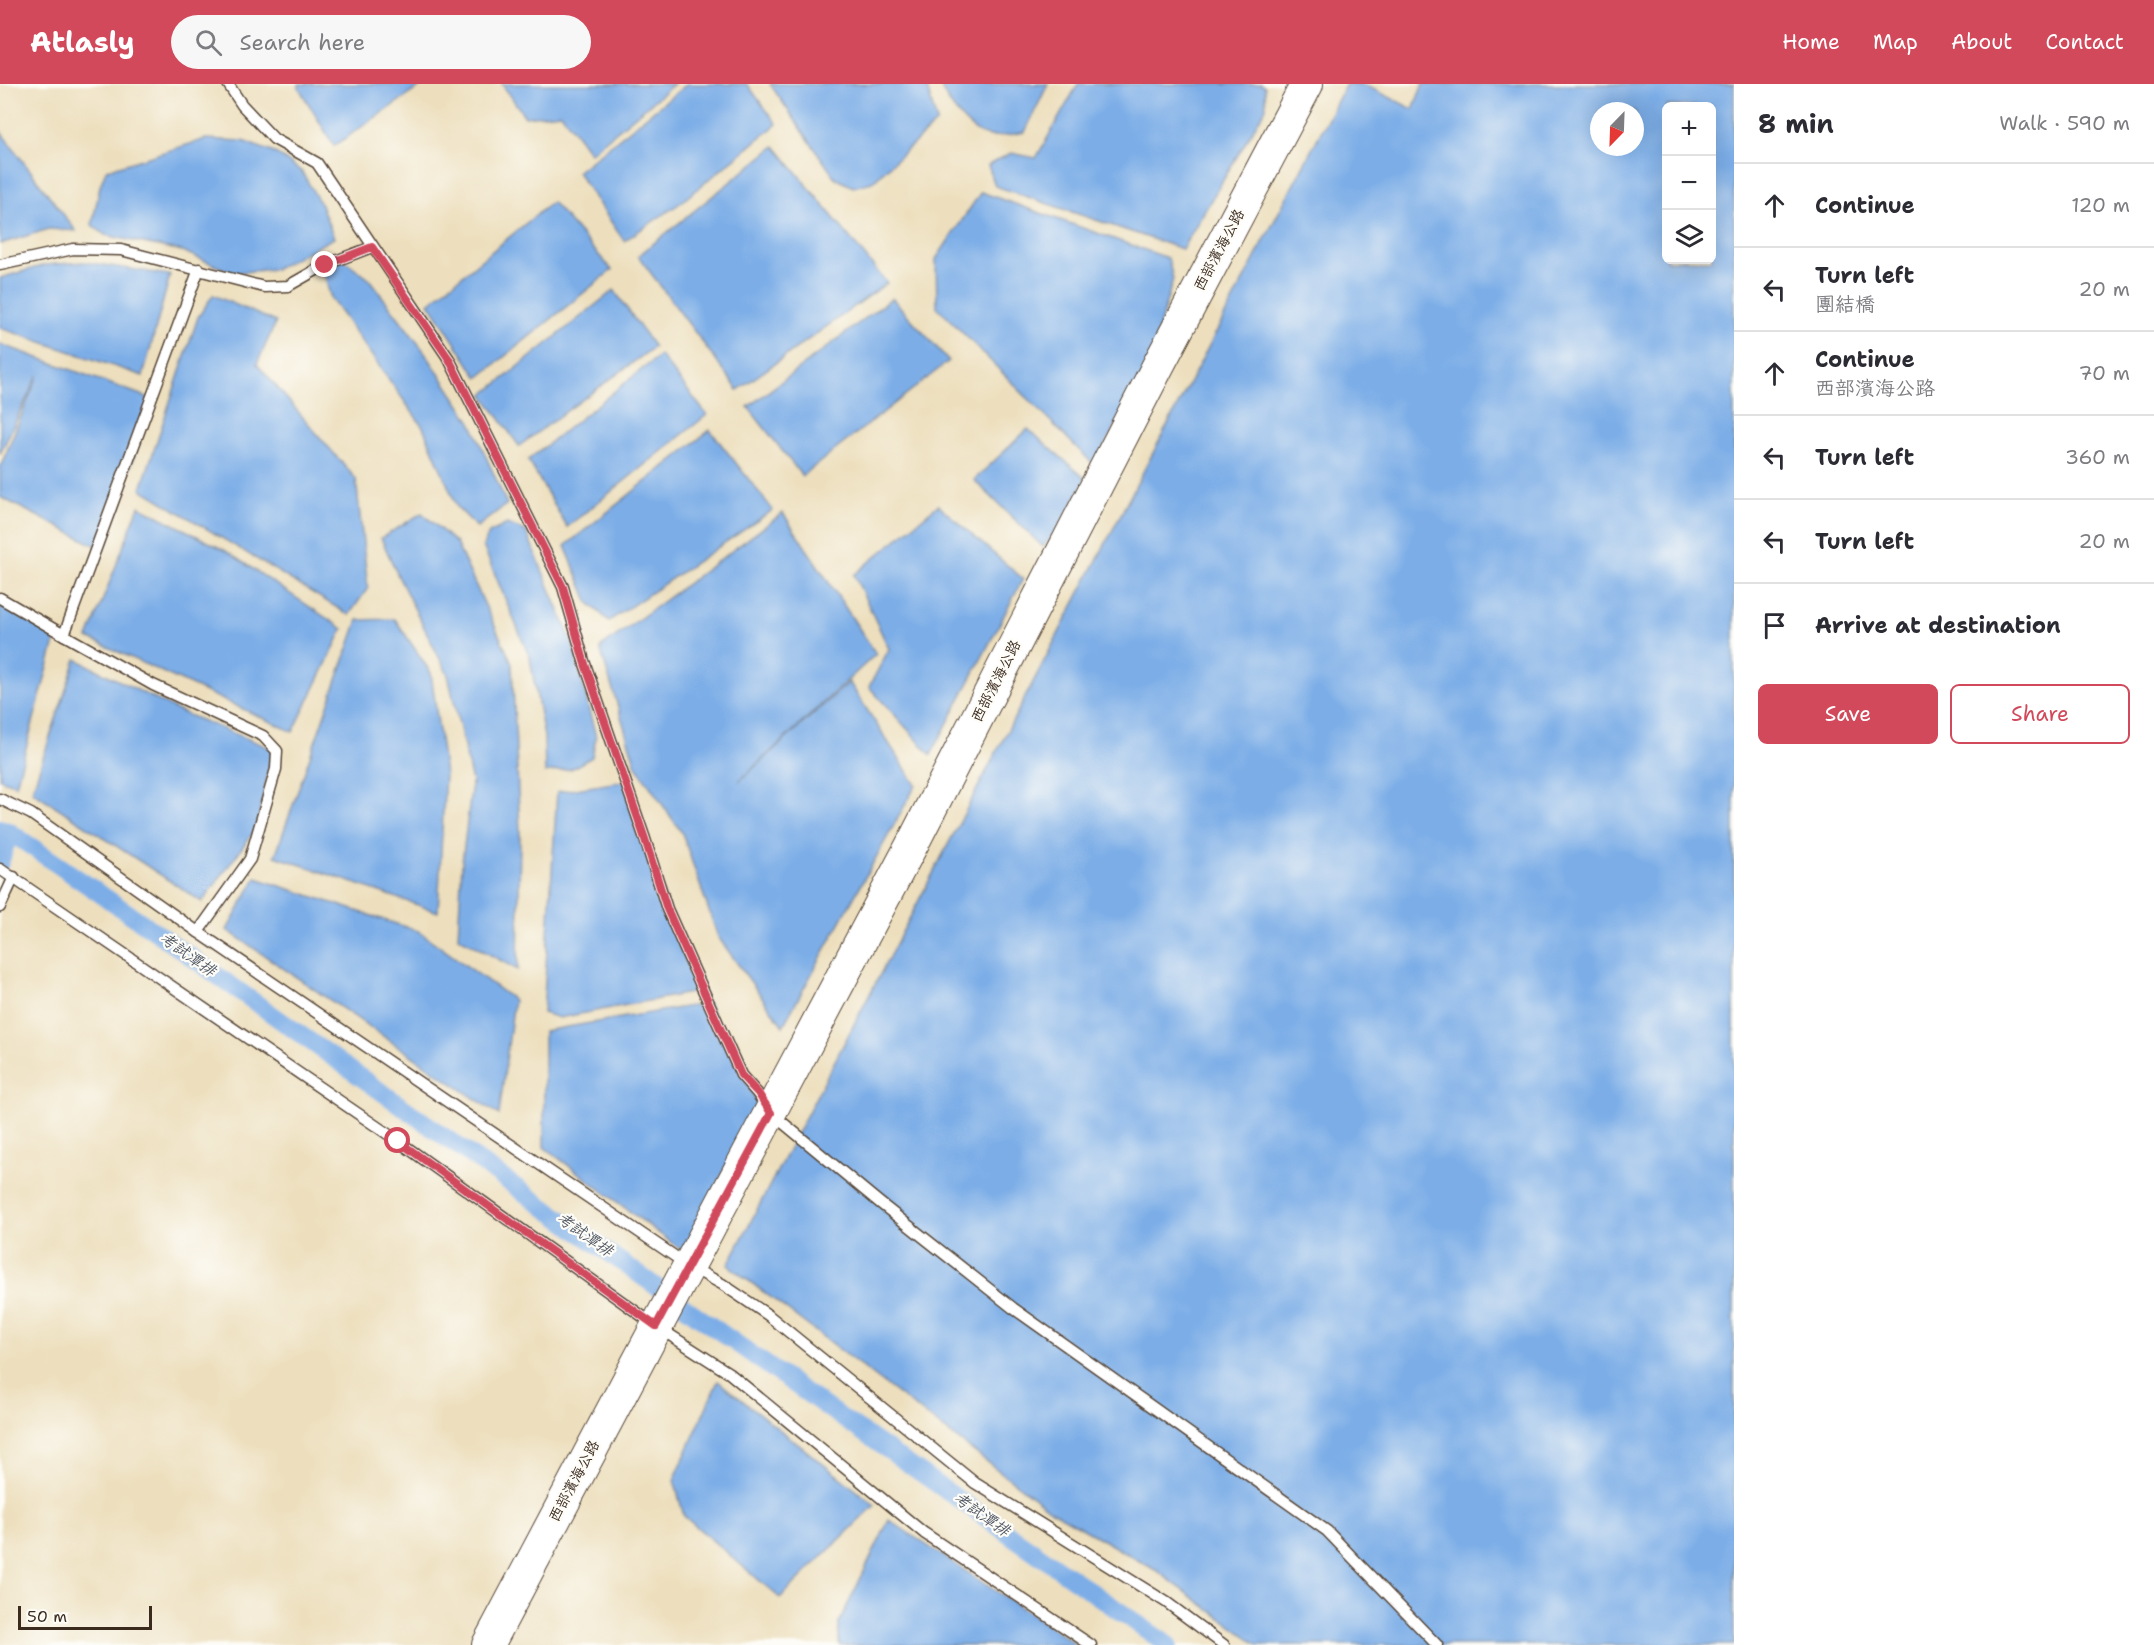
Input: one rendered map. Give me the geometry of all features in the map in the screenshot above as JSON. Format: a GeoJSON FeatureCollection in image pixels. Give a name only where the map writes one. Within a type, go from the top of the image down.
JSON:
{"type":"FeatureCollection","features":[{"type":"Feature","properties":{"kind":"main road","name":"西部濱海公路"},"geometry":{"type":"LineString","coordinates":[[488,1645],[916,837],[1159,364],[1307,84]]}},
{"type":"Feature","properties":{"kind":"lane"},"geometry":{"type":"LineString","coordinates":[[228,84],[242,105],[274,139],[317,163],[449,359],[563,587],[584,661],[667,909],[741,1075],[758,1093],[771,1113],[1012,1308],[1328,1531],[1437,1645]]}},
{"type":"Feature","properties":{"kind":"lane"},"geometry":{"type":"LineString","coordinates":[[0,265],[73,249],[121,250],[264,287],[288,286],[325,265],[372,247]]}},
{"type":"Feature","properties":{"kind":"lane"},"geometry":{"type":"LineString","coordinates":[[64,635],[199,269]]}},
{"type":"Feature","properties":{"kind":"lane"},"geometry":{"type":"LineString","coordinates":[[0,598],[153,685],[263,736],[277,751],[276,769],[250,859],[198,932]]}},
{"type":"Feature","properties":{"kind":"lane"},"geometry":{"type":"LineString","coordinates":[[0,799],[31,814],[686,1271],[722,1284],[768,1315],[975,1483],[1166,1602],[1224,1645]]}},
{"type":"Feature","properties":{"kind":"lane"},"geometry":{"type":"LineString","coordinates":[[0,869],[658,1322],[729,1373],[924,1533],[1090,1645]]}},
{"type":"Feature","properties":{"kind":"lane"},"geometry":{"type":"LineString","coordinates":[[0,907],[15,878]]}},
{"type":"Feature","properties":{"kind":"water"},"geometry":{"type":"Polygon","coordinates":[[[299,84],[424,84],[334,146],[299,88],[299,84]]]}},
{"type":"Feature","properties":{"kind":"water"},"geometry":{"type":"Polygon","coordinates":[[[502,84],[674,84],[590,153],[561,113],[525,117],[502,84]]]}},
{"type":"Feature","properties":{"kind":"water"},"geometry":{"type":"Polygon","coordinates":[[[687,84],[747,84],[777,124],[679,204],[624,241],[577,172],[687,84]]]}},
{"type":"Feature","properties":{"kind":"water"},"geometry":{"type":"Polygon","coordinates":[[[770,84],[926,84],[937,122],[872,182],[853,187],[835,178],[770,84]]]}},
{"type":"Feature","properties":{"kind":"water"},"geometry":{"type":"Polygon","coordinates":[[[940,84],[1048,84],[1025,132],[995,136],[983,135],[960,117],[940,84]]]}},
{"type":"Feature","properties":{"kind":"water"},"geometry":{"type":"Polygon","coordinates":[[[1078,84],[1261,84],[1265,87],[1266,108],[1182,249],[995,186],[988,165],[1011,153],[1036,158],[1078,84]]]}},
{"type":"Feature","properties":{"kind":"water"},"geometry":{"type":"Polygon","coordinates":[[[1346,84],[1363,84],[1413,109],[1423,84],[1734,84],[1734,1645],[1258,1645],[1157,1571],[1052,1511],[728,1265],[1346,84]]]}},
{"type":"Feature","properties":{"kind":"water"},"geometry":{"type":"Polygon","coordinates":[[[0,131],[76,231],[49,229],[0,244],[0,131]]]}},
{"type":"Feature","properties":{"kind":"water"},"geometry":{"type":"Polygon","coordinates":[[[206,139],[243,141],[277,154],[302,172],[321,205],[334,238],[275,269],[233,273],[182,251],[105,235],[92,225],[100,186],[106,170],[206,139]]]}},
{"type":"Feature","properties":{"kind":"water"},"geometry":{"type":"Polygon","coordinates":[[[775,146],[887,283],[738,390],[638,256],[775,146]]]}},
{"type":"Feature","properties":{"kind":"water"},"geometry":{"type":"Polygon","coordinates":[[[981,192],[1168,258],[1173,279],[1148,367],[1094,465],[937,307],[936,259],[981,192]]]}},
{"type":"Feature","properties":{"kind":"water"},"geometry":{"type":"Polygon","coordinates":[[[552,202],[612,270],[478,378],[429,303],[552,202]]]}},
{"type":"Feature","properties":{"kind":"water"},"geometry":{"type":"Polygon","coordinates":[[[338,255],[369,279],[424,351],[471,422],[507,504],[477,527],[457,507],[423,427],[331,299],[323,270],[338,255]]]}},
{"type":"Feature","properties":{"kind":"water"},"geometry":{"type":"Polygon","coordinates":[[[84,262],[170,275],[143,376],[0,328],[0,278],[45,265],[84,262]]]}},
{"type":"Feature","properties":{"kind":"water"},"geometry":{"type":"Polygon","coordinates":[[[614,290],[654,347],[519,446],[483,395],[614,290]]]}},
{"type":"Feature","properties":{"kind":"water"},"geometry":{"type":"Polygon","coordinates":[[[213,295],[276,322],[257,364],[356,479],[368,588],[349,615],[141,489],[198,317],[213,295]]]}},
{"type":"Feature","properties":{"kind":"water"},"geometry":{"type":"Polygon","coordinates":[[[892,298],[949,361],[802,476],[748,407],[892,298]]]}},
{"type":"Feature","properties":{"kind":"water"},"geometry":{"type":"Polygon","coordinates":[[[0,344],[155,400],[100,548],[0,497],[0,468],[38,375],[0,454],[0,344]]]}},
{"type":"Feature","properties":{"kind":"water"},"geometry":{"type":"Polygon","coordinates":[[[660,355],[707,415],[567,527],[528,460],[660,355]]]}},
{"type":"Feature","properties":{"kind":"water"},"geometry":{"type":"Polygon","coordinates":[[[1028,429],[1086,479],[1059,528],[1043,547],[974,480],[1028,429]]]}},
{"type":"Feature","properties":{"kind":"water"},"geometry":{"type":"Polygon","coordinates":[[[710,430],[773,510],[609,621],[589,603],[565,546],[710,430]]]}},
{"type":"Feature","properties":{"kind":"water"},"geometry":{"type":"Polygon","coordinates":[[[938,505],[1023,579],[931,755],[869,687],[889,649],[854,575],[938,505]]]}},
{"type":"Feature","properties":{"kind":"water"},"geometry":{"type":"Polygon","coordinates":[[[139,506],[226,551],[343,629],[293,732],[88,638],[139,506]]]}},
{"type":"Feature","properties":{"kind":"water"},"geometry":{"type":"Polygon","coordinates":[[[422,513],[456,543],[512,663],[520,831],[518,970],[458,937],[462,862],[472,782],[448,675],[381,538],[422,513]]]}},
{"type":"Feature","properties":{"kind":"water"},"geometry":{"type":"Polygon","coordinates":[[[783,513],[876,654],[739,781],[849,682],[916,785],[783,1026],[718,937],[682,833],[636,766],[600,648],[783,513]]]}},
{"type":"Feature","properties":{"kind":"water"},"geometry":{"type":"Polygon","coordinates":[[[507,524],[526,531],[572,642],[596,737],[592,757],[571,769],[545,773],[544,737],[530,658],[483,546],[489,533],[507,524]]]}},
{"type":"Feature","properties":{"kind":"water"},"geometry":{"type":"Polygon","coordinates":[[[0,605],[56,638],[16,785],[0,779],[0,605]]]}},
{"type":"Feature","properties":{"kind":"water"},"geometry":{"type":"Polygon","coordinates":[[[395,619],[431,673],[445,774],[438,912],[275,856],[358,620],[395,619]]]}},
{"type":"Feature","properties":{"kind":"water"},"geometry":{"type":"Polygon","coordinates":[[[76,659],[181,712],[273,749],[256,829],[202,902],[32,791],[76,659]]]}},
{"type":"Feature","properties":{"kind":"water"},"geometry":{"type":"Polygon","coordinates":[[[625,781],[696,992],[559,1018],[543,1013],[557,792],[625,781]]]}},
{"type":"Feature","properties":{"kind":"water"},"geometry":{"type":"Polygon","coordinates":[[[256,878],[418,931],[514,1000],[499,1115],[227,930],[256,878]]]}},
{"type":"Feature","properties":{"kind":"water"},"geometry":{"type":"Polygon","coordinates":[[[708,1003],[757,1103],[684,1252],[544,1147],[544,1031],[708,1003]]]}},
{"type":"Feature","properties":{"kind":"water"},"geometry":{"type":"Polygon","coordinates":[[[718,1381],[875,1505],[780,1598],[684,1516],[674,1480],[718,1381]]]}},
{"type":"Feature","properties":{"kind":"water"},"geometry":{"type":"Polygon","coordinates":[[[889,1520],[1077,1645],[839,1645],[839,1623],[889,1520]]]}},
{"type":"Feature","properties":{"kind":"waterway","name":"考試潭排"},"geometry":{"type":"LineString","coordinates":[[0,828],[10,832],[153,930],[819,1402],[1168,1645]]}},
{"type":"Feature","properties":{"kind":"waterway"},"geometry":{"type":"LineString","coordinates":[[0,863],[10,832]]}},
{"type":"Feature","properties":{"kind":"route"},"geometry":{"type":"LineString","coordinates":[[325,265],[372,247],[449,359],[563,587],[584,661],[667,909],[741,1075],[758,1093],[771,1113],[656,1326],[398,1141]]}}]}
